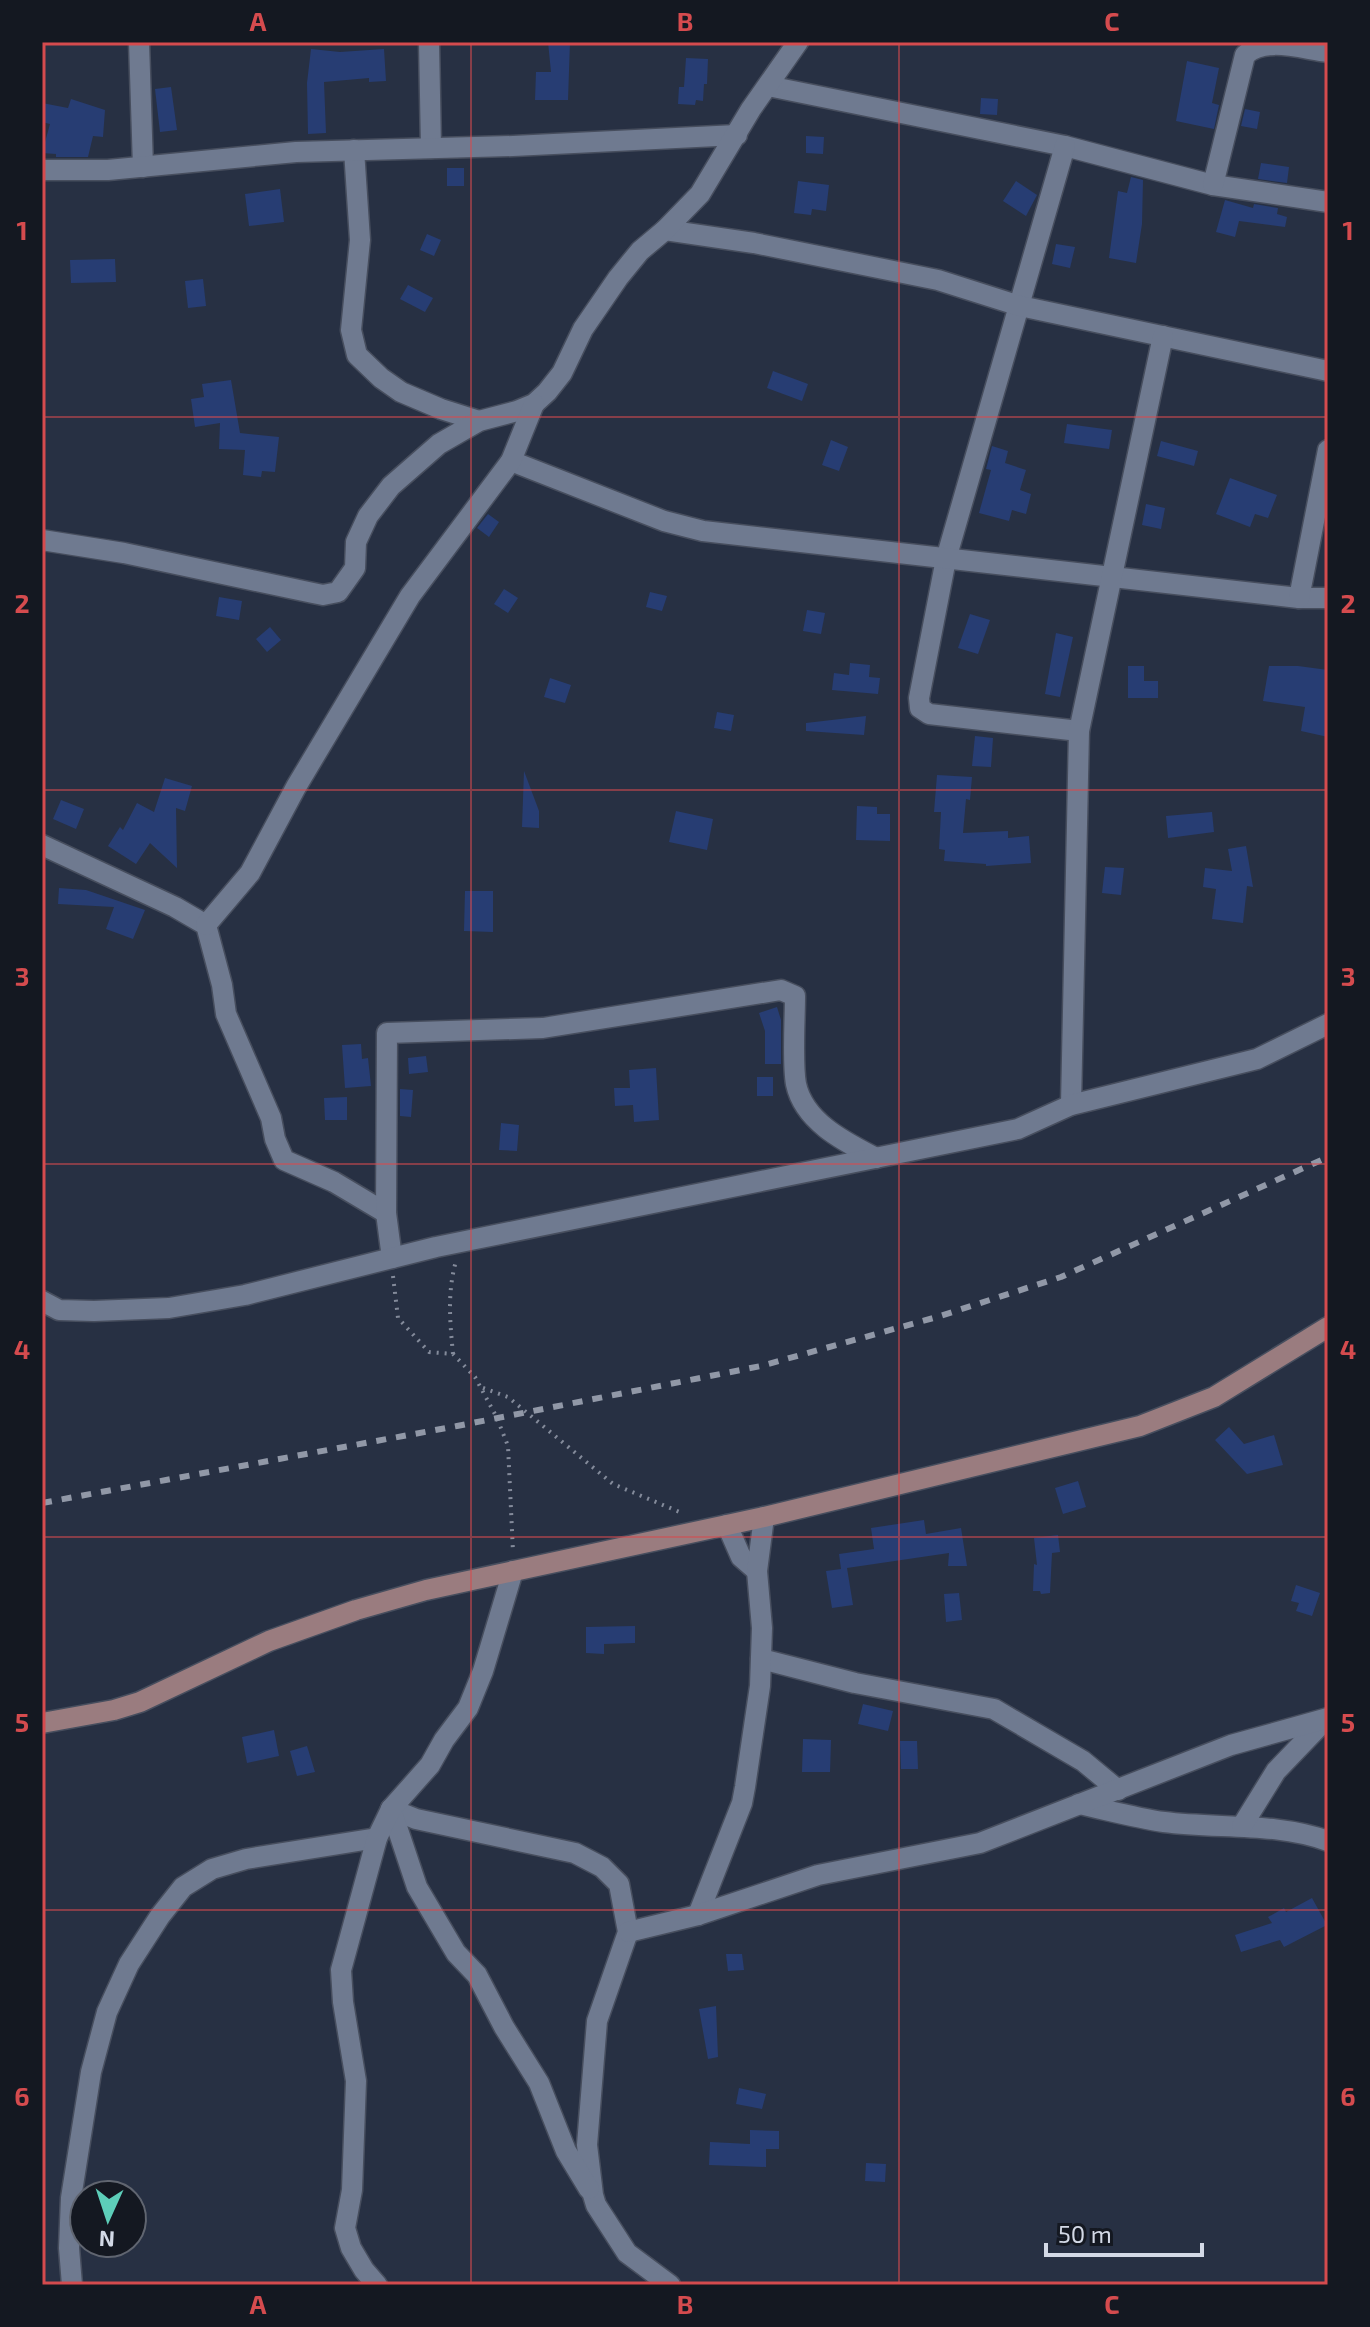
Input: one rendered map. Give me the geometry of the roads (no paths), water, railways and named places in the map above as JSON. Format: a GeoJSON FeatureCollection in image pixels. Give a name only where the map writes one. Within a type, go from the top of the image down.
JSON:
{"type":"FeatureCollection","features":[{"type":"Feature","properties":{"kind":"street"},"geometry":{"type":"LineString","coordinates":[[139,42],[143,167]]}},
{"type":"Feature","properties":{"kind":"street"},"geometry":{"type":"LineString","coordinates":[[429,42],[431,148]]}},
{"type":"Feature","properties":{"kind":"street"},"geometry":{"type":"LineString","coordinates":[[206,925],[250,873],[296,787],[410,596],[511,461],[534,404],[562,373],[583,329],[640,251],[700,194],[798,42]]}},
{"type":"Feature","properties":{"kind":"street"},"geometry":{"type":"LineString","coordinates":[[1213,185],[1245,55],[1263,44],[1328,52]]}},
{"type":"Feature","properties":{"kind":"street"},"geometry":{"type":"LineString","coordinates":[[768,86],[1065,146],[1213,185],[1328,202]]}},
{"type":"Feature","properties":{"kind":"street"},"geometry":{"type":"LineString","coordinates":[[42,170],[143,167],[296,152],[737,135]]}},
{"type":"Feature","properties":{"kind":"street"},"geometry":{"type":"LineString","coordinates":[[1065,146],[946,559],[919,698],[920,708],[929,714],[1079,731]]}},
{"type":"Feature","properties":{"kind":"street"},"geometry":{"type":"LineString","coordinates":[[354,150],[360,240],[351,330],[357,355],[401,392],[479,421]]}},
{"type":"Feature","properties":{"kind":"street"},"geometry":{"type":"LineString","coordinates":[[665,230],[754,243],[925,277],[1020,306],[1328,371]]}},
{"type":"Feature","properties":{"kind":"street"},"geometry":{"type":"LineString","coordinates":[[1071,1105],[1079,731],[1163,336]]}},
{"type":"Feature","properties":{"kind":"street"},"geometry":{"type":"LineString","coordinates":[[42,540],[124,553],[323,595],[338,592],[355,568],[356,542],[368,516],[391,486],[439,444],[479,421],[534,404]]}},
{"type":"Feature","properties":{"kind":"street"},"geometry":{"type":"LineString","coordinates":[[1299,598],[1328,450]]}},
{"type":"Feature","properties":{"kind":"street"},"geometry":{"type":"LineString","coordinates":[[511,461],[664,521],[703,531],[1299,598],[1328,598]]}},
{"type":"Feature","properties":{"kind":"street"},"geometry":{"type":"LineString","coordinates":[[42,845],[161,900],[206,925],[222,985],[226,1014],[271,1118],[284,1160],[334,1182],[386,1213]]}},
{"type":"Feature","properties":{"kind":"street"},"geometry":{"type":"LineString","coordinates":[[392,1258],[386,1213],[387,1033],[543,1028],[781,990],[795,996],[796,1085],[807,1107],[834,1136],[876,1158]]}},
{"type":"Feature","properties":{"kind":"street"},"geometry":{"type":"LineString","coordinates":[[42,1301],[59,1310],[169,1308],[245,1295],[461,1242],[1018,1129],[1071,1105],[1257,1059],[1328,1024]]}},
{"type":"Feature","properties":{"kind":"street"},"geometry":{"type":"LineString","coordinates":[[42,1723],[140,1702],[269,1641],[356,1610],[426,1590],[764,1517],[1140,1426],[1214,1397],[1328,1327]]}},
{"type":"Feature","properties":{"kind":"street"},"geometry":{"type":"LineString","coordinates":[[698,1915],[742,1803],[760,1686],[762,1628],[757,1571],[764,1517]]}},
{"type":"Feature","properties":{"kind":"street"},"geometry":{"type":"LineString","coordinates":[[727,1525],[741,1557],[757,1571]]}},
{"type":"Feature","properties":{"kind":"street"},"geometry":{"type":"LineString","coordinates":[[377,2285],[351,2248],[345,2228],[352,2190],[356,2081],[341,1970],[377,1838],[391,1809],[430,1765],[468,1708],[483,1671],[513,1571]]}},
{"type":"Feature","properties":{"kind":"street"},"geometry":{"type":"LineString","coordinates":[[761,1659],[855,1683],[994,1709],[1083,1761],[1118,1790]]}},
{"type":"Feature","properties":{"kind":"street"},"geometry":{"type":"LineString","coordinates":[[628,1932],[698,1915],[818,1875],[980,1843],[1231,1745],[1327,1718]]}},
{"type":"Feature","properties":{"kind":"street"},"geometry":{"type":"LineString","coordinates":[[1242,1826],[1276,1771],[1327,1718]]}},
{"type":"Feature","properties":{"kind":"street"},"geometry":{"type":"LineString","coordinates":[[1077,1804],[1164,1822],[1242,1826],[1315,1836],[1328,1841]]}},
{"type":"Feature","properties":{"kind":"street"},"geometry":{"type":"LineString","coordinates":[[391,1809],[416,1819],[575,1853],[602,1867],[619,1884],[628,1932],[597,2021],[587,2145],[593,2195],[596,2205],[627,2253],[670,2285]]}},
{"type":"Feature","properties":{"kind":"street"},"geometry":{"type":"LineString","coordinates":[[391,1809],[417,1887],[456,1953],[477,1975],[504,2027],[539,2083],[566,2151],[593,2195]]}},
{"type":"Feature","properties":{"kind":"street"},"geometry":{"type":"LineString","coordinates":[[72,2285],[69,2248],[71,2198],[91,2072],[107,2012],[129,1964],[160,1916],[183,1887],[212,1869],[246,1859],[377,1838]]}},
{"type":"Feature","properties":{"kind":"railway"},"geometry":{"type":"LineString","coordinates":[[42,1503],[761,1366],[937,1317],[1061,1277],[1328,1157]]}}]}
